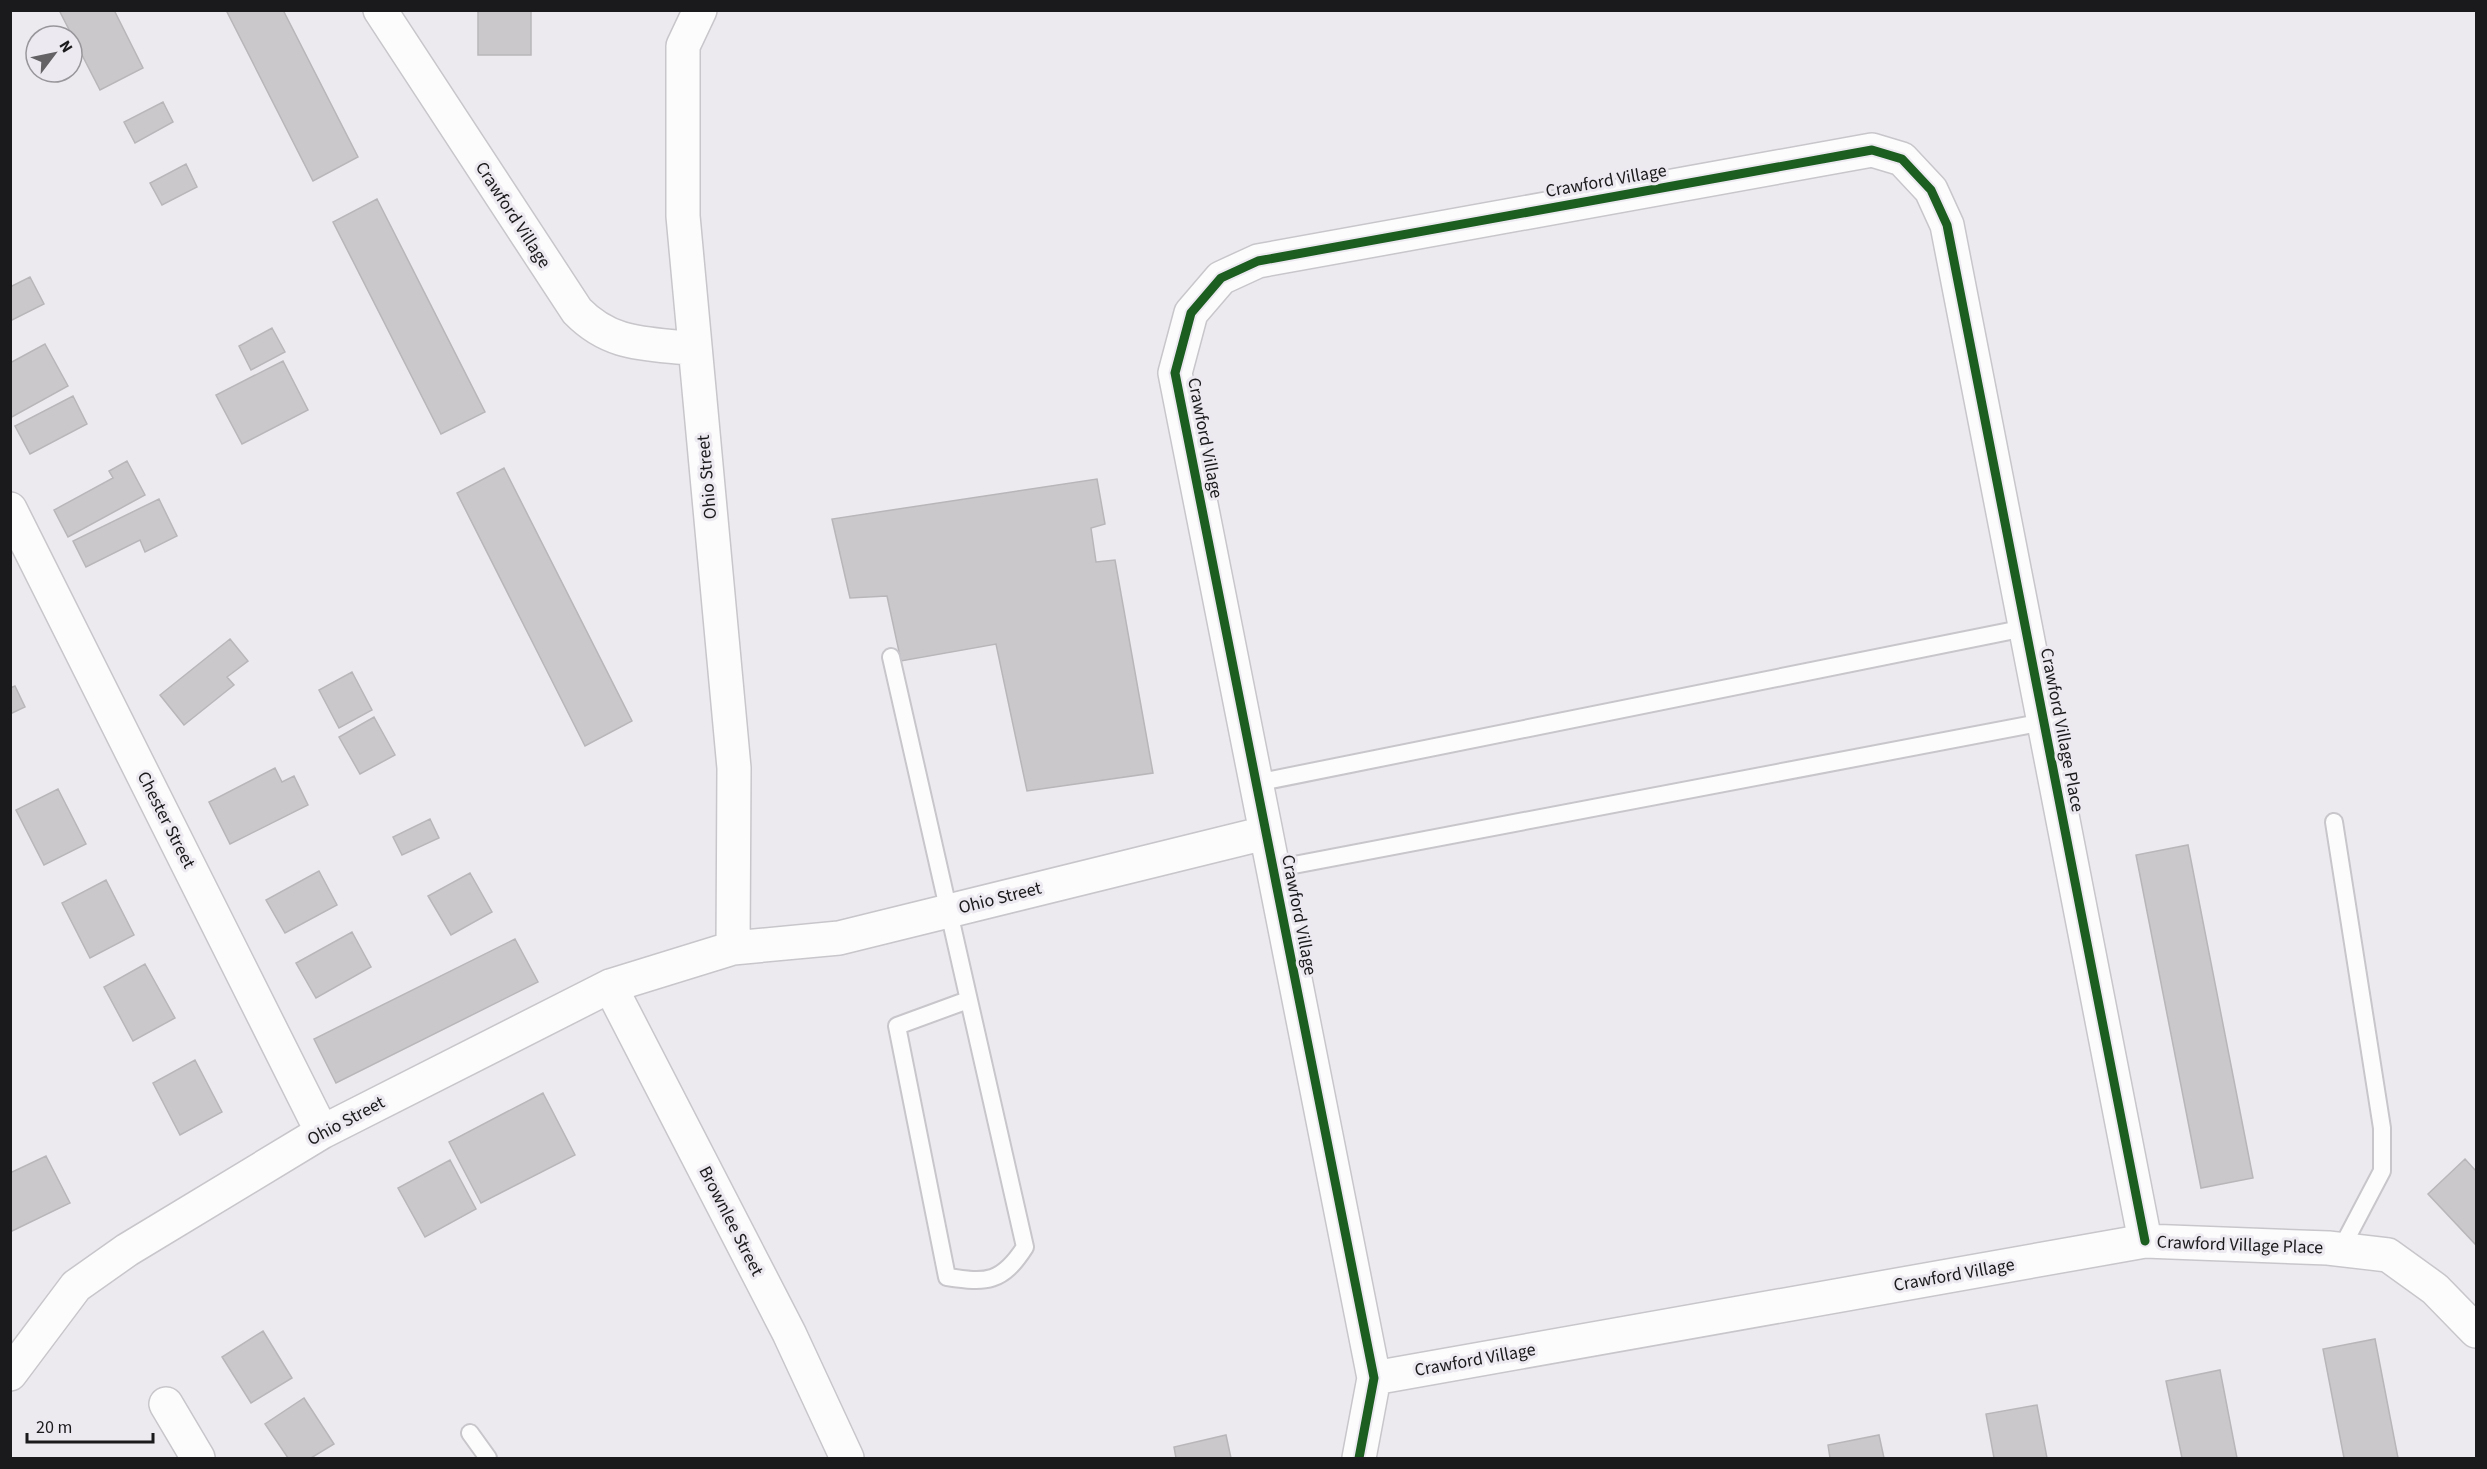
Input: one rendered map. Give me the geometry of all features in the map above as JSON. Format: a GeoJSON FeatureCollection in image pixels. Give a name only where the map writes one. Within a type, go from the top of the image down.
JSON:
{"type":"FeatureCollection","features":[{"type":"Feature","properties":{"kind":"street","name":"Crawford Village"},"geometry":{"type":"LineString","coordinates":[[380,10],[577,311],[593,328],[622,340],[696,349]]}},
{"type":"Feature","properties":{"kind":"street","name":"Ohio Street"},"geometry":{"type":"LineString","coordinates":[[700,10],[683,46],[683,216],[734,768],[733,948]]}},
{"type":"Feature","properties":{"kind":"street","name":"Crawford Village"},"geometry":{"type":"LineString","coordinates":[[1947,225],[1931,190],[1902,159],[1872,150],[1258,261],[1221,278],[1191,313],[1175,373],[1374,1378],[2145,1241]]}},
{"type":"Feature","properties":{"kind":"street","name":"Crawford Village Place"},"geometry":{"type":"LineString","coordinates":[[1947,225],[2145,1241],[2341,1249],[2388,1255],[2435,1289],[2476,1331]]}},
{"type":"Feature","properties":{"kind":"street","name":"Chester Street"},"geometry":{"type":"LineString","coordinates":[[10,509],[322,1132]]}},
{"type":"Feature","properties":{"kind":"street","name":"Ohio Street"},"geometry":{"type":"LineString","coordinates":[[11,1373],[76,1286],[127,1250],[322,1132],[610,986],[733,948],[839,938],[1265,833]]}},
{"type":"Feature","properties":{"kind":"street","name":"Brownlee Street"},"geometry":{"type":"LineString","coordinates":[[610,986],[789,1333],[847,1458]]}},
{"type":"Feature","properties":{"kind":"street"},"geometry":{"type":"LineString","coordinates":[[1359,1458],[1374,1378]]}},
{"type":"Feature","properties":{"kind":"street"},"geometry":{"type":"LineString","coordinates":[[166,1404],[198,1458]]}},
{"type":"Feature","properties":{"kind":"lane"},"geometry":{"type":"LineString","coordinates":[[1256,783],[2025,628]]}},
{"type":"Feature","properties":{"kind":"lane"},"geometry":{"type":"LineString","coordinates":[[891,657],[1025,1247],[1011,1269],[979,1282],[947,1277],[897,1026],[968,1000]]}},
{"type":"Feature","properties":{"kind":"lane"},"geometry":{"type":"LineString","coordinates":[[1273,869],[2044,723]]}},
{"type":"Feature","properties":{"kind":"lane"},"geometry":{"type":"LineString","coordinates":[[2334,822],[2382,1128],[2382,1171],[2341,1249]]}},
{"type":"Feature","properties":{"kind":"lane"},"geometry":{"type":"LineString","coordinates":[[470,1432],[488,1458]]}},
{"type":"Feature","properties":{"kind":"building"},"geometry":{"type":"Polygon","coordinates":[[[59,10],[114,10],[143,68],[100,90],[84,59],[84,24],[66,24],[59,10]]]}},
{"type":"Feature","properties":{"kind":"building"},"geometry":{"type":"Polygon","coordinates":[[[226,10],[283,10],[358,157],[313,181],[226,10]]]}},
{"type":"Feature","properties":{"kind":"building"},"geometry":{"type":"Polygon","coordinates":[[[478,10],[531,10],[531,55],[478,55],[478,10]]]}},
{"type":"Feature","properties":{"kind":"building"},"geometry":{"type":"Polygon","coordinates":[[[163,102],[173,122],[135,143],[124,122],[163,102]]]}},
{"type":"Feature","properties":{"kind":"building"},"geometry":{"type":"Polygon","coordinates":[[[186,164],[197,187],[162,205],[150,183],[186,164]]]}},
{"type":"Feature","properties":{"kind":"building"},"geometry":{"type":"Polygon","coordinates":[[[377,199],[485,412],[441,434],[333,222],[377,199]]]}},
{"type":"Feature","properties":{"kind":"building"},"geometry":{"type":"Polygon","coordinates":[[[30,277],[44,304],[10,321],[10,287],[30,277]]]}},
{"type":"Feature","properties":{"kind":"building"},"geometry":{"type":"Polygon","coordinates":[[[272,328],[285,352],[251,370],[239,346],[272,328]]]}},
{"type":"Feature","properties":{"kind":"building"},"geometry":{"type":"Polygon","coordinates":[[[45,344],[68,386],[10,418],[10,363],[45,344]]]}},
{"type":"Feature","properties":{"kind":"building"},"geometry":{"type":"Polygon","coordinates":[[[283,361],[308,410],[242,444],[216,395],[283,361]]]}},
{"type":"Feature","properties":{"kind":"building"},"geometry":{"type":"Polygon","coordinates":[[[73,396],[87,424],[30,454],[15,426],[73,396]]]}},
{"type":"Feature","properties":{"kind":"building"},"geometry":{"type":"Polygon","coordinates":[[[127,461],[145,495],[68,537],[54,510],[113,478],[109,471],[127,461]]]}},
{"type":"Feature","properties":{"kind":"building"},"geometry":{"type":"Polygon","coordinates":[[[504,468],[632,721],[585,746],[457,493],[504,468]]]}},
{"type":"Feature","properties":{"kind":"building"},"geometry":{"type":"Polygon","coordinates":[[[1097,479],[1105,524],[1091,528],[1096,562],[1115,560],[1153,773],[1027,791],[996,644],[901,661],[887,596],[850,598],[832,519],[1097,479]]]}},
{"type":"Feature","properties":{"kind":"building"},"geometry":{"type":"Polygon","coordinates":[[[159,499],[177,536],[145,552],[140,540],[86,567],[73,541],[159,499]]]}},
{"type":"Feature","properties":{"kind":"building"},"geometry":{"type":"Polygon","coordinates":[[[230,639],[248,661],[227,677],[234,685],[184,725],[160,695],[230,639]]]}},
{"type":"Feature","properties":{"kind":"building"},"geometry":{"type":"Polygon","coordinates":[[[352,672],[372,710],[339,728],[319,690],[352,672]]]}},
{"type":"Feature","properties":{"kind":"building"},"geometry":{"type":"Polygon","coordinates":[[[15,686],[25,707],[10,714],[10,688],[15,686]]]}},
{"type":"Feature","properties":{"kind":"building"},"geometry":{"type":"Polygon","coordinates":[[[374,717],[395,755],[360,774],[339,737],[374,717]]]}},
{"type":"Feature","properties":{"kind":"building"},"geometry":{"type":"Polygon","coordinates":[[[275,768],[282,782],[294,776],[308,805],[230,844],[209,802],[275,768]]]}},
{"type":"Feature","properties":{"kind":"building"},"geometry":{"type":"Polygon","coordinates":[[[58,789],[86,844],[44,865],[16,810],[58,789]]]}},
{"type":"Feature","properties":{"kind":"building"},"geometry":{"type":"Polygon","coordinates":[[[430,819],[439,838],[402,855],[393,837],[430,819]]]}},
{"type":"Feature","properties":{"kind":"building"},"geometry":{"type":"Polygon","coordinates":[[[2188,845],[2253,1178],[2201,1188],[2136,855],[2188,845]]]}},
{"type":"Feature","properties":{"kind":"building"},"geometry":{"type":"Polygon","coordinates":[[[319,871],[337,905],[285,933],[266,900],[319,871]]]}},
{"type":"Feature","properties":{"kind":"building"},"geometry":{"type":"Polygon","coordinates":[[[470,873],[492,912],[451,935],[428,896],[470,873]]]}},
{"type":"Feature","properties":{"kind":"building"},"geometry":{"type":"Polygon","coordinates":[[[106,880],[134,935],[90,958],[62,903],[106,880]]]}},
{"type":"Feature","properties":{"kind":"building"},"geometry":{"type":"Polygon","coordinates":[[[352,932],[371,967],[316,998],[296,963],[352,932]]]}},
{"type":"Feature","properties":{"kind":"building"},"geometry":{"type":"Polygon","coordinates":[[[515,939],[538,982],[336,1083],[314,1039],[515,939]]]}},
{"type":"Feature","properties":{"kind":"building"},"geometry":{"type":"Polygon","coordinates":[[[145,964],[175,1018],[133,1041],[104,987],[145,964]]]}},
{"type":"Feature","properties":{"kind":"building"},"geometry":{"type":"Polygon","coordinates":[[[195,1060],[222,1112],[180,1135],[153,1083],[195,1060]]]}},
{"type":"Feature","properties":{"kind":"building"},"geometry":{"type":"Polygon","coordinates":[[[543,1093],[575,1155],[481,1203],[449,1142],[543,1093]]]}},
{"type":"Feature","properties":{"kind":"building"},"geometry":{"type":"Polygon","coordinates":[[[46,1156],[70,1203],[10,1232],[10,1173],[46,1156]]]}},
{"type":"Feature","properties":{"kind":"building"},"geometry":{"type":"Polygon","coordinates":[[[2465,1159],[2476,1171],[2476,1245],[2428,1194],[2465,1159]]]}},
{"type":"Feature","properties":{"kind":"building"},"geometry":{"type":"Polygon","coordinates":[[[450,1160],[476,1209],[425,1237],[398,1188],[450,1160]]]}},
{"type":"Feature","properties":{"kind":"building"},"geometry":{"type":"Polygon","coordinates":[[[263,1331],[292,1378],[251,1403],[222,1357],[263,1331]]]}},
{"type":"Feature","properties":{"kind":"building"},"geometry":{"type":"Polygon","coordinates":[[[2375,1339],[2398,1458],[2344,1458],[2323,1349],[2375,1339]]]}},
{"type":"Feature","properties":{"kind":"building"},"geometry":{"type":"Polygon","coordinates":[[[2220,1370],[2237,1458],[2182,1458],[2166,1381],[2220,1370]]]}},
{"type":"Feature","properties":{"kind":"building"},"geometry":{"type":"Polygon","coordinates":[[[304,1398],[334,1444],[311,1458],[288,1458],[265,1424],[304,1398]]]}},
{"type":"Feature","properties":{"kind":"building"},"geometry":{"type":"Polygon","coordinates":[[[2037,1405],[2047,1458],[1994,1458],[1986,1414],[2037,1405]]]}},
{"type":"Feature","properties":{"kind":"building"},"geometry":{"type":"Polygon","coordinates":[[[1226,1435],[1231,1458],[1176,1458],[1174,1447],[1226,1435]]]}},
{"type":"Feature","properties":{"kind":"building"},"geometry":{"type":"Polygon","coordinates":[[[1879,1435],[1884,1458],[1830,1458],[1828,1445],[1879,1435]]]}},
{"type":"Feature","properties":{"kind":"cycle path"},"geometry":{"type":"LineString","coordinates":[[1359,1458],[1374,1378],[1175,373],[1191,313],[1221,278],[1258,261],[1872,150],[1902,159],[1931,190],[1947,225],[2145,1241]]}}]}
